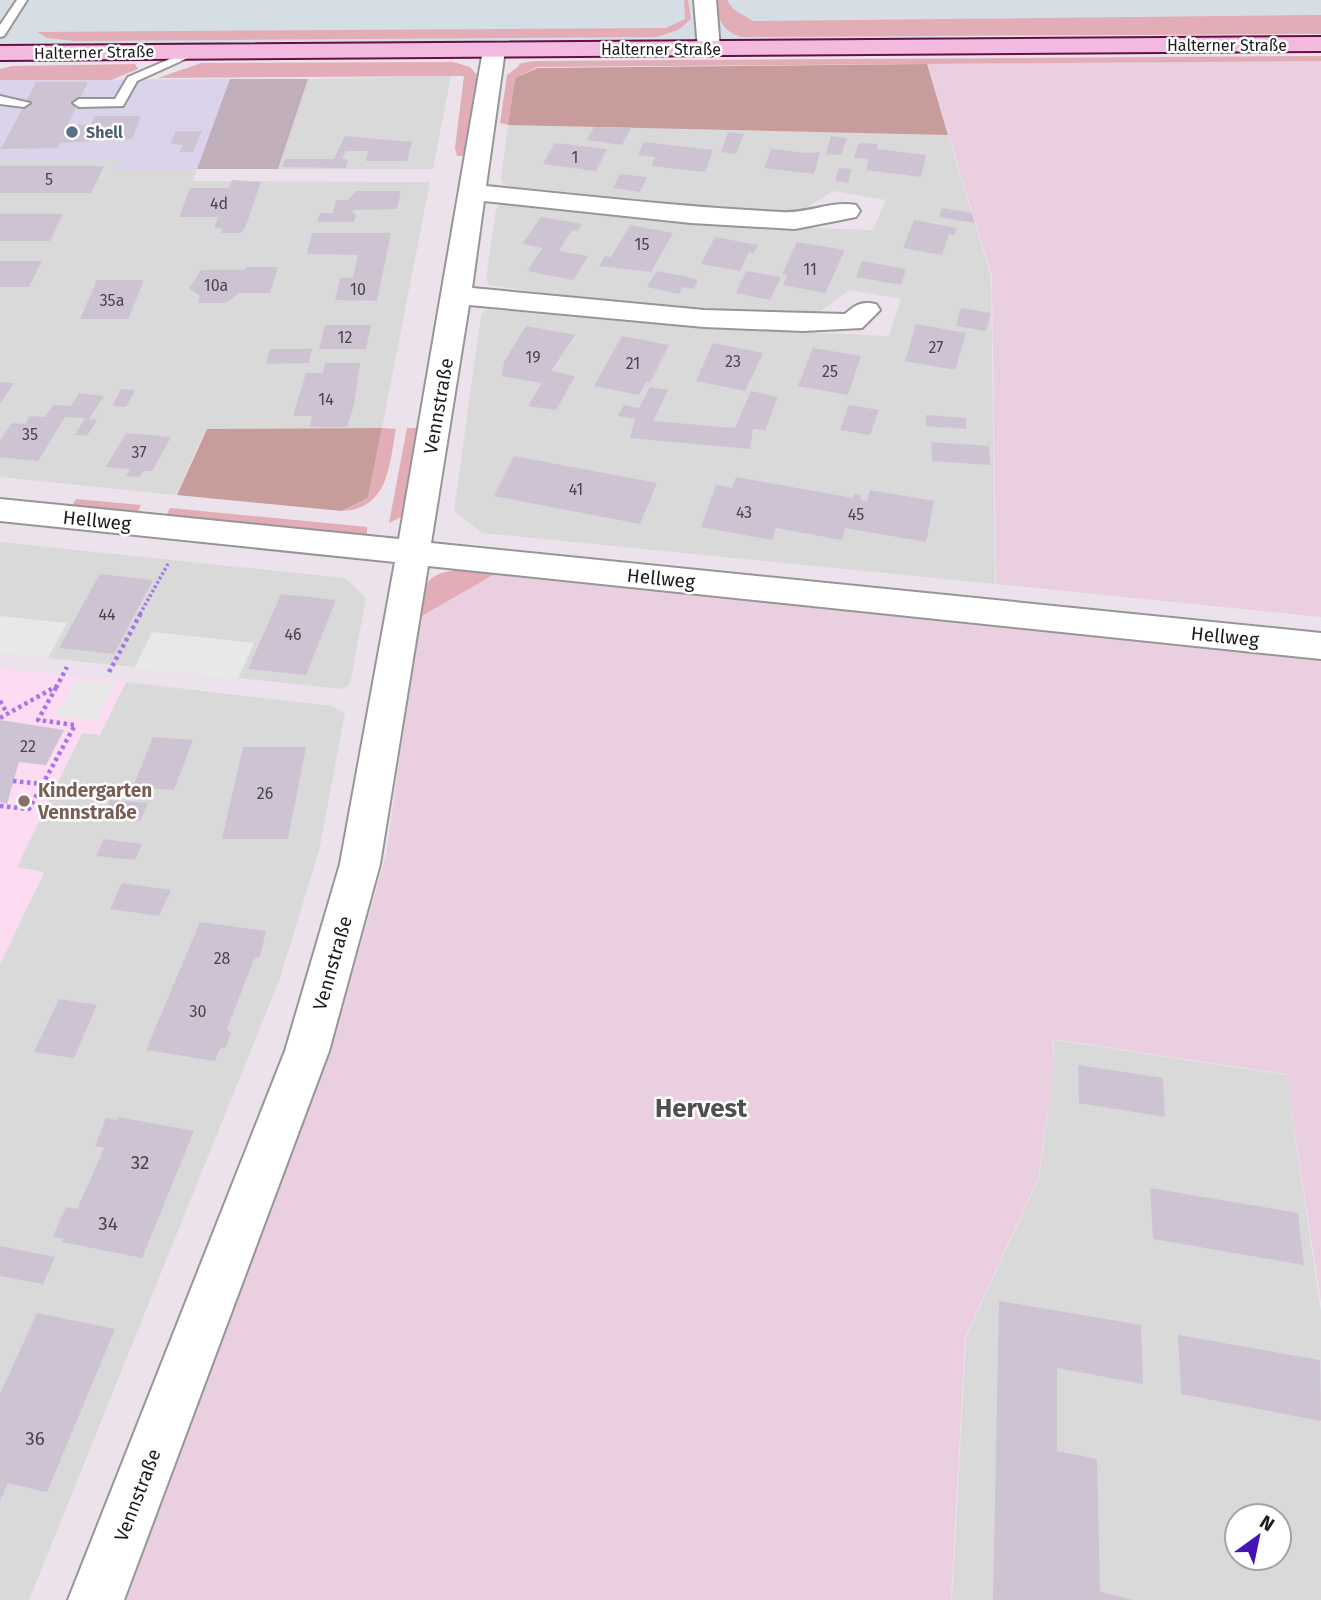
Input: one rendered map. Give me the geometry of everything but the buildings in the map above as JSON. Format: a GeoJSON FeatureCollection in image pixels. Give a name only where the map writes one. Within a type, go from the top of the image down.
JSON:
{"type":"FeatureCollection","features":[{"type":"Feature","properties":{"kind":"main road","name":"Halterner Straße"},"geometry":{"type":"LineString","coordinates":[[0,53],[1321,44]]}},
{"type":"Feature","properties":{"kind":"street"},"geometry":{"type":"LineString","coordinates":[[705,0],[709,48]]}},
{"type":"Feature","properties":{"kind":"street","name":"Vennstraße"},"geometry":{"type":"LineString","coordinates":[[96,1600],[307,1051],[360,864],[457,295],[494,50]]}},
{"type":"Feature","properties":{"kind":"street"},"geometry":{"type":"LineString","coordinates":[[473,192],[691,215],[795,221],[847,211]]}},
{"type":"Feature","properties":{"kind":"street"},"geometry":{"type":"LineString","coordinates":[[457,295],[704,318],[812,323],[852,322],[866,310]]}},
{"type":"Feature","properties":{"kind":"street","name":"Hellweg"},"geometry":{"type":"LineString","coordinates":[[0,510],[1321,646]]}},
{"type":"Feature","properties":{"kind":"lane"},"geometry":{"type":"LineString","coordinates":[[0,34],[22,0]]}},
{"type":"Feature","properties":{"kind":"lane"},"geometry":{"type":"LineString","coordinates":[[79,103],[119,103],[132,79],[197,51]]}},
{"type":"Feature","properties":{"kind":"lane"},"geometry":{"type":"LineString","coordinates":[[0,100],[24,103]]}},
{"type":"Feature","properties":{"kind":"path"},"geometry":{"type":"LineString","coordinates":[[109,672],[174,551]]}},
{"type":"Feature","properties":{"kind":"path"},"geometry":{"type":"LineString","coordinates":[[0,806],[29,809],[75,725],[38,720],[67,667]]}},
{"type":"Feature","properties":{"kind":"path"},"geometry":{"type":"LineString","coordinates":[[0,718],[57,686]]}},
{"type":"Feature","properties":{"kind":"path"},"geometry":{"type":"LineString","coordinates":[[0,701],[7,713]]}},
{"type":"Feature","properties":{"kind":"path"},"geometry":{"type":"LineString","coordinates":[[13,781],[43,784]]}},
{"type":"Feature","properties":{"kind":"shaded area"},"geometry":{"type":"Polygon","coordinates":[[[0,0],[1321,0],[1321,17],[992,18],[935,33],[942,47],[0,53],[0,0]]]}},
{"type":"Feature","properties":{"kind":"shaded area"},"geometry":{"type":"Polygon","coordinates":[[[684,0],[688,0],[691,19],[678,30],[657,37],[75,41],[47,38],[37,32],[666,28],[685,19],[684,0]]]}},
{"type":"Feature","properties":{"kind":"shaded area"},"geometry":{"type":"Polygon","coordinates":[[[715,0],[727,0],[733,9],[753,21],[1321,15],[1321,34],[741,37],[725,28],[715,0]]]}},
{"type":"Feature","properties":{"kind":"shaded area"},"geometry":{"type":"Polygon","coordinates":[[[1321,56],[1321,61],[538,67],[515,78],[508,125],[500,123],[507,75],[520,65],[518,64],[533,61],[1321,56]]]}},
{"type":"Feature","properties":{"kind":"shaded area"},"geometry":{"type":"Polygon","coordinates":[[[1321,61],[1321,617],[996,584],[992,276],[927,64],[1321,61]]]}},
{"type":"Feature","properties":{"kind":"shaded area"},"geometry":{"type":"Polygon","coordinates":[[[453,62],[470,67],[478,76],[464,156],[457,156],[455,148],[464,76],[158,78],[201,63],[453,62]]]}},
{"type":"Feature","properties":{"kind":"shaded area"},"geometry":{"type":"Polygon","coordinates":[[[135,64],[138,69],[111,80],[0,80],[0,69],[12,66],[135,64]]]}},
{"type":"Feature","properties":{"kind":"shaded area"},"geometry":{"type":"Polygon","coordinates":[[[927,64],[948,135],[508,125],[515,78],[538,68],[927,64]]]}},
{"type":"Feature","properties":{"kind":"shaded area"},"geometry":{"type":"Polygon","coordinates":[[[451,76],[433,169],[278,169],[308,79],[451,76]]]}},
{"type":"Feature","properties":{"kind":"shaded area"},"geometry":{"type":"Polygon","coordinates":[[[230,79],[197,169],[116,169],[120,159],[0,159],[0,80],[230,79]]]}},
{"type":"Feature","properties":{"kind":"shaded area"},"geometry":{"type":"Polygon","coordinates":[[[230,79],[308,79],[278,169],[197,169],[230,79]]]}},
{"type":"Feature","properties":{"kind":"shaded area"},"geometry":{"type":"Polygon","coordinates":[[[508,125],[948,135],[991,276],[995,584],[482,533],[454,511],[481,315],[486,309],[700,328],[889,336],[901,299],[850,290],[815,315],[608,302],[489,285],[486,279],[496,209],[501,204],[698,224],[873,230],[886,200],[833,191],[797,214],[606,200],[513,188],[503,184],[501,179],[508,125]]]}},
{"type":"Feature","properties":{"kind":"shaded area"},"geometry":{"type":"Polygon","coordinates":[[[0,159],[121,159],[117,169],[197,169],[193,181],[430,182],[382,428],[206,429],[176,495],[0,477],[0,159]]]}},
{"type":"Feature","properties":{"kind":"shaded area"},"geometry":{"type":"Polygon","coordinates":[[[382,428],[396,429],[384,482],[370,502],[343,511],[368,498],[382,428]]]}},
{"type":"Feature","properties":{"kind":"shaded area"},"geometry":{"type":"Polygon","coordinates":[[[382,428],[368,498],[342,511],[177,495],[207,429],[382,428]]]}},
{"type":"Feature","properties":{"kind":"shaded area"},"geometry":{"type":"Polygon","coordinates":[[[407,428],[417,428],[401,517],[389,523],[407,428]]]}},
{"type":"Feature","properties":{"kind":"shaded area"},"geometry":{"type":"Polygon","coordinates":[[[76,499],[141,505],[137,513],[72,506],[76,499]]]}},
{"type":"Feature","properties":{"kind":"shaded area"},"geometry":{"type":"Polygon","coordinates":[[[170,508],[367,527],[367,536],[166,516],[170,508]]]}},
{"type":"Feature","properties":{"kind":"shaded area"},"geometry":{"type":"Polygon","coordinates":[[[0,542],[345,578],[366,598],[350,684],[341,689],[0,653],[0,542]]]}},
{"type":"Feature","properties":{"kind":"shaded area"},"geometry":{"type":"Polygon","coordinates":[[[459,570],[495,574],[420,617],[425,589],[432,578],[459,570]]]}},
{"type":"Feature","properties":{"kind":"shaded area"},"geometry":{"type":"Polygon","coordinates":[[[495,574],[1321,660],[1321,1302],[1286,1074],[1053,1039],[1053,1073],[1038,1178],[965,1337],[951,1600],[126,1600],[348,989],[386,855],[420,617],[495,574]]]}},
{"type":"Feature","properties":{"kind":"shaded area"},"geometry":{"type":"Polygon","coordinates":[[[0,616],[67,623],[48,658],[0,653],[0,616]]]}},
{"type":"Feature","properties":{"kind":"shaded area"},"geometry":{"type":"Polygon","coordinates":[[[152,632],[254,643],[238,679],[134,668],[152,632]]]}},
{"type":"Feature","properties":{"kind":"shaded area","name":"Kindergarten Vennstraße"},"geometry":{"type":"Polygon","coordinates":[[[0,668],[126,682],[100,735],[82,733],[17,867],[44,872],[0,964],[0,668]]]}},
{"type":"Feature","properties":{"kind":"shaded area"},"geometry":{"type":"Polygon","coordinates":[[[77,679],[115,684],[96,721],[56,716],[77,679]]]}},
{"type":"Feature","properties":{"kind":"shaded area"},"geometry":{"type":"Polygon","coordinates":[[[126,682],[332,706],[345,713],[319,851],[280,978],[29,1600],[0,1600],[0,964],[44,873],[16,868],[82,733],[100,735],[126,682]]]}},
{"type":"Feature","properties":{"kind":"shaded area"},"geometry":{"type":"Polygon","coordinates":[[[1054,1040],[1286,1075],[1321,1312],[1321,1600],[952,1600],[966,1337],[1039,1178],[1053,1073],[1054,1040]]]}},
{"type":"Feature","properties":{"kind":"place","name":"Shell"},"geometry":{"type":"Point","coordinates":[72,132]}},
{"type":"Feature","properties":{"kind":"place","name":"Kindergarten Vennstraße"},"geometry":{"type":"Point","coordinates":[24,801]}},
{"type":"Feature","properties":{"kind":"district","name":"Hervest"},"geometry":{"type":"Point","coordinates":[701,1108]}}]}
